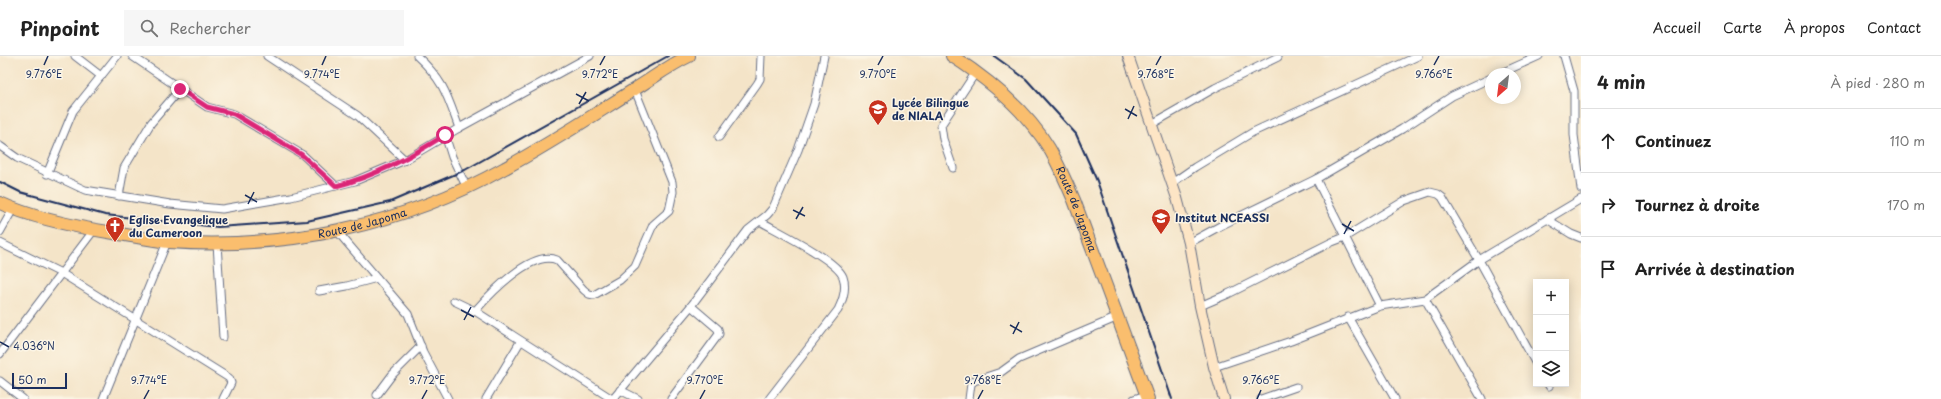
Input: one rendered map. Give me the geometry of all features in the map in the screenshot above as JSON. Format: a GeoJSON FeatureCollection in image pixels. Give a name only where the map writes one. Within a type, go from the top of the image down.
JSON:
{"type":"FeatureCollection","features":[{"type":"Feature","properties":{"kind":"main road","name":"Route de Japoma"},"geometry":{"type":"LineString","coordinates":[[0,203],[13,208],[94,230],[168,242],[217,244],[292,239],[337,231],[432,203],[467,188],[506,168],[689,56]]}},
{"type":"Feature","properties":{"kind":"main road","name":"Route de Japoma"},"geometry":{"type":"LineString","coordinates":[[952,56],[976,72],[1001,93],[1036,129],[1048,147],[1060,168],[1074,200],[1147,397]]}},
{"type":"Feature","properties":{"kind":"main road"},"geometry":{"type":"LineString","coordinates":[[1130,56],[1172,183],[1189,243],[1200,306],[1214,367],[1224,399]]}},
{"type":"Feature","properties":{"kind":"street"},"geometry":{"type":"LineString","coordinates":[[74,56],[101,76]]}},
{"type":"Feature","properties":{"kind":"street"},"geometry":{"type":"LineString","coordinates":[[47,174],[73,111],[117,56]]}},
{"type":"Feature","properties":{"kind":"street"},"geometry":{"type":"LineString","coordinates":[[132,56],[207,107],[234,114],[302,155],[336,186]]}},
{"type":"Feature","properties":{"kind":"street"},"geometry":{"type":"LineString","coordinates":[[267,56],[358,116],[405,160]]}},
{"type":"Feature","properties":{"kind":"street"},"geometry":{"type":"LineString","coordinates":[[417,56],[444,86],[459,128]]}},
{"type":"Feature","properties":{"kind":"street"},"geometry":{"type":"LineString","coordinates":[[0,146],[16,158],[47,174],[85,190],[170,204],[222,209],[291,197],[336,186],[374,174],[405,160],[445,135],[590,56]]}},
{"type":"Feature","properties":{"kind":"street"},"geometry":{"type":"LineString","coordinates":[[719,137],[758,84],[760,79],[761,56]]}},
{"type":"Feature","properties":{"kind":"street"},"geometry":{"type":"LineString","coordinates":[[454,301],[475,311],[520,342],[612,399],[691,306],[748,230],[773,208],[798,150],[814,104],[824,56]]}},
{"type":"Feature","properties":{"kind":"street"},"geometry":{"type":"LineString","coordinates":[[1172,183],[1195,167],[1253,132],[1418,56]]}},
{"type":"Feature","properties":{"kind":"street"},"geometry":{"type":"LineString","coordinates":[[1512,68],[1539,56]]}},
{"type":"Feature","properties":{"kind":"street"},"geometry":{"type":"LineString","coordinates":[[1564,56],[1574,91],[1574,135],[1581,189]]}},
{"type":"Feature","properties":{"kind":"street"},"geometry":{"type":"LineString","coordinates":[[1152,124],[1214,88],[1278,57]]}},
{"type":"Feature","properties":{"kind":"street"},"geometry":{"type":"LineString","coordinates":[[953,168],[943,139],[941,125],[976,72]]}},
{"type":"Feature","properties":{"kind":"street"},"geometry":{"type":"LineString","coordinates":[[1189,243],[1222,225],[1316,179],[1402,129],[1452,96],[1485,81]]}},
{"type":"Feature","properties":{"kind":"street"},"geometry":{"type":"LineString","coordinates":[[119,196],[124,168],[151,123],[180,89]]}},
{"type":"Feature","properties":{"kind":"street"},"geometry":{"type":"LineString","coordinates":[[475,311],[493,292],[513,276],[542,258],[551,257],[557,260],[584,290],[589,294],[594,295],[620,280],[635,266],[653,225],[669,211],[673,192],[672,182],[635,90]]}},
{"type":"Feature","properties":{"kind":"street"},"geometry":{"type":"LineString","coordinates":[[445,135],[452,157],[467,188]]}},
{"type":"Feature","properties":{"kind":"street"},"geometry":{"type":"LineString","coordinates":[[1316,179],[1380,306]]}},
{"type":"Feature","properties":{"kind":"street"},"geometry":{"type":"LineString","coordinates":[[1200,306],[1345,237],[1404,201],[1430,192],[1442,197],[1479,260],[1533,359]]}},
{"type":"Feature","properties":{"kind":"street"},"geometry":{"type":"LineString","coordinates":[[1214,367],[1291,341],[1348,317],[1380,306],[1425,299],[1479,260],[1581,199]]}},
{"type":"Feature","properties":{"kind":"street"},"geometry":{"type":"LineString","coordinates":[[0,232],[13,208]]}},
{"type":"Feature","properties":{"kind":"street"},"geometry":{"type":"LineString","coordinates":[[1547,219],[1571,234],[1581,238]]}},
{"type":"Feature","properties":{"kind":"street"},"geometry":{"type":"LineString","coordinates":[[760,221],[831,262],[842,275],[845,286],[843,301],[838,310],[769,399]]}},
{"type":"Feature","properties":{"kind":"street"},"geometry":{"type":"LineString","coordinates":[[0,354],[94,230]]}},
{"type":"Feature","properties":{"kind":"street"},"geometry":{"type":"LineString","coordinates":[[337,231],[408,314],[421,346],[448,399]]}},
{"type":"Feature","properties":{"kind":"street"},"geometry":{"type":"LineString","coordinates":[[103,399],[168,242]]}},
{"type":"Feature","properties":{"kind":"street"},"geometry":{"type":"LineString","coordinates":[[0,243],[61,272],[229,378],[231,384],[223,399]]}},
{"type":"Feature","properties":{"kind":"street"},"geometry":{"type":"LineString","coordinates":[[217,244],[223,337]]}},
{"type":"Feature","properties":{"kind":"street"},"geometry":{"type":"LineString","coordinates":[[319,291],[347,286],[377,278]]}},
{"type":"Feature","properties":{"kind":"street"},"geometry":{"type":"LineString","coordinates":[[1425,299],[1482,399]]}},
{"type":"Feature","properties":{"kind":"street"},"geometry":{"type":"LineString","coordinates":[[671,399],[720,334],[718,329],[691,306]]}},
{"type":"Feature","properties":{"kind":"street"},"geometry":{"type":"LineString","coordinates":[[969,399],[971,384],[974,381],[1001,372],[1019,359],[1118,317]]}},
{"type":"Feature","properties":{"kind":"street"},"geometry":{"type":"LineString","coordinates":[[1348,317],[1395,399]]}},
{"type":"Feature","properties":{"kind":"street"},"geometry":{"type":"LineString","coordinates":[[486,399],[520,342]]}},
{"type":"Feature","properties":{"kind":"street"},"geometry":{"type":"LineString","coordinates":[[377,395],[392,375],[421,346]]}},
{"type":"Feature","properties":{"kind":"street"},"geometry":{"type":"LineString","coordinates":[[0,380],[23,399]]}},
{"type":"Feature","properties":{"kind":"street"},"geometry":{"type":"LineString","coordinates":[[1261,399],[1296,387]]}},
{"type":"Feature","properties":{"kind":"street"},"geometry":{"type":"LineString","coordinates":[[620,390],[638,399]]}},
{"type":"Feature","properties":{"kind":"street"},"geometry":{"type":"LineString","coordinates":[[1134,399],[1147,397]]}},
{"type":"Feature","properties":{"kind":"railway"},"geometry":{"type":"LineString","coordinates":[[0,182],[20,192],[105,215],[218,227],[307,221],[390,202],[465,170],[668,56]]}},
{"type":"Feature","properties":{"kind":"railway"},"geometry":{"type":"LineString","coordinates":[[994,56],[1026,79],[1076,134],[1097,181],[1172,399]]}},
{"type":"Feature","properties":{"kind":"place","name":"Lycée Bilingue de NIALA"},"geometry":{"type":"Point","coordinates":[878,126]}},
{"type":"Feature","properties":{"kind":"place","name":"Institut NCEASSI"},"geometry":{"type":"Point","coordinates":[1161,235]}},
{"type":"Feature","properties":{"kind":"place","name":"Eglise Evangelique du Cameroon"},"geometry":{"type":"Point","coordinates":[115,243]}},
{"type":"Feature","properties":{"kind":"route"},"geometry":{"type":"LineString","coordinates":[[180,89],[207,107],[234,114],[302,155],[336,186],[355,181],[405,160],[445,135]]}}]}
